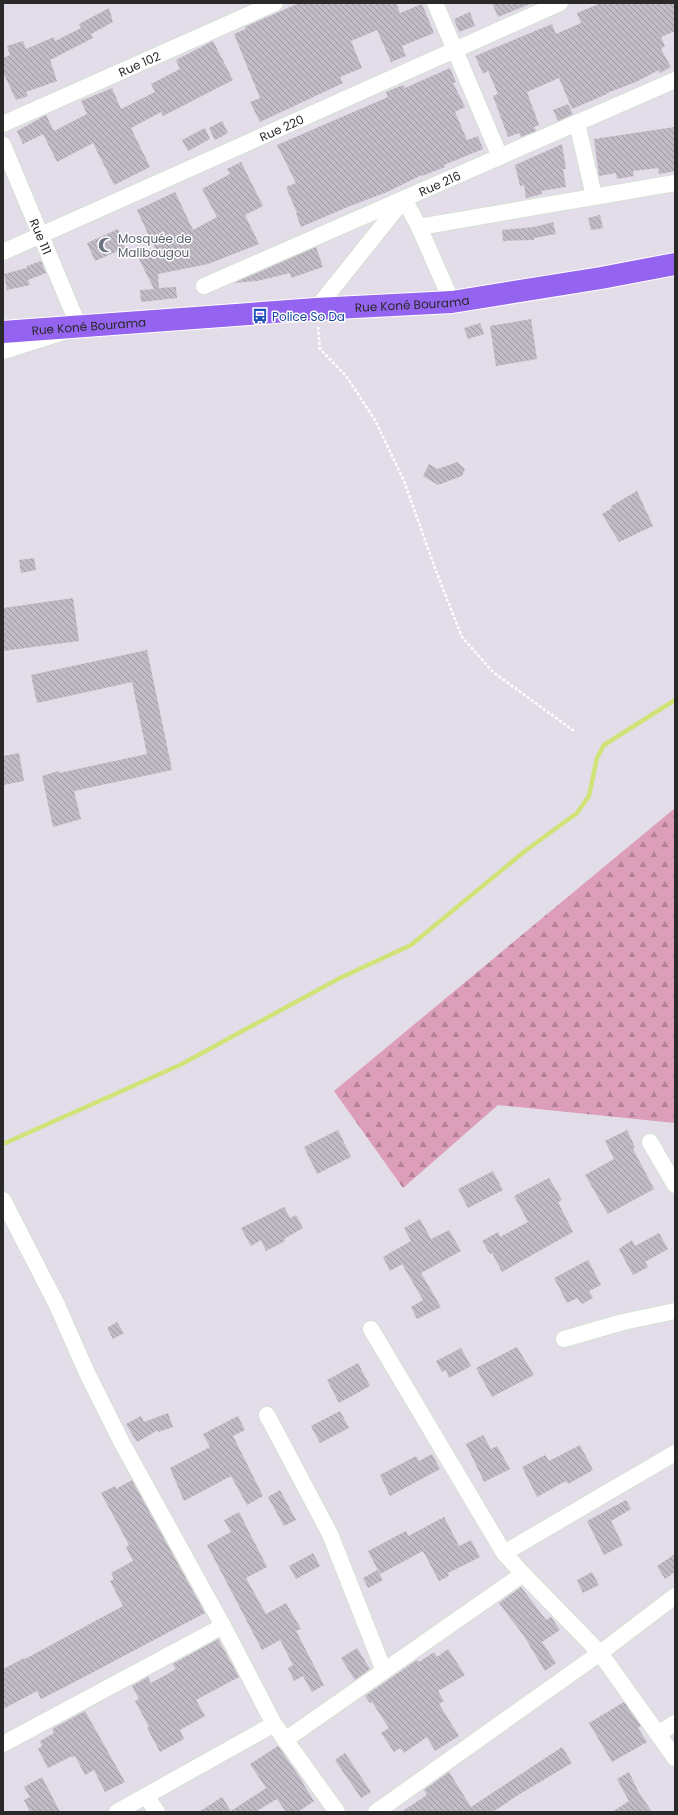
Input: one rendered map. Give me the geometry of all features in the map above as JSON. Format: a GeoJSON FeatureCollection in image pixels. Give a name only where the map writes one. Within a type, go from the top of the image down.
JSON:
{"type":"FeatureCollection","features":[{"type":"Feature","properties":{"kind":"highway","name":"Rue Koné Bourama"},"geometry":{"type":"LineString","coordinates":[[3,332],[316,309],[452,302],[600,278],[675,264]]}},
{"type":"Feature","properties":{"kind":"street","name":"Rue 102"},"geometry":{"type":"LineString","coordinates":[[3,124],[275,3]]}},
{"type":"Feature","properties":{"kind":"street"},"geometry":{"type":"LineString","coordinates":[[435,3],[500,157]]}},
{"type":"Feature","properties":{"kind":"street","name":"Rue 220"},"geometry":{"type":"LineString","coordinates":[[3,252],[560,3]]}},
{"type":"Feature","properties":{"kind":"street","name":"Rue 216"},"geometry":{"type":"LineString","coordinates":[[204,286],[675,80]]}},
{"type":"Feature","properties":{"kind":"street"},"geometry":{"type":"LineString","coordinates":[[577,123],[594,196]]}},
{"type":"Feature","properties":{"kind":"street","name":"Rue 111"},"geometry":{"type":"LineString","coordinates":[[3,145],[79,326]]}},
{"type":"Feature","properties":{"kind":"street"},"geometry":{"type":"LineString","coordinates":[[419,227],[675,182]]}},
{"type":"Feature","properties":{"kind":"street"},"geometry":{"type":"LineString","coordinates":[[316,309],[404,199],[419,227],[452,302]]}},
{"type":"Feature","properties":{"kind":"street"},"geometry":{"type":"LineString","coordinates":[[3,351],[79,326]]}},
{"type":"Feature","properties":{"kind":"street"},"geometry":{"type":"LineString","coordinates":[[650,1142],[675,1185]]}},
{"type":"Feature","properties":{"kind":"street"},"geometry":{"type":"LineString","coordinates":[[3,1200],[57,1305],[87,1373],[115,1429],[274,1724],[337,1812]]}},
{"type":"Feature","properties":{"kind":"street"},"geometry":{"type":"LineString","coordinates":[[564,1339],[623,1322],[675,1311]]}},
{"type":"Feature","properties":{"kind":"street"},"geometry":{"type":"LineString","coordinates":[[371,1329],[504,1553],[522,1574],[600,1653],[675,1758]]}},
{"type":"Feature","properties":{"kind":"street"},"geometry":{"type":"LineString","coordinates":[[267,1415],[330,1534],[384,1671]]}},
{"type":"Feature","properties":{"kind":"street"},"geometry":{"type":"LineString","coordinates":[[504,1553],[675,1453]]}},
{"type":"Feature","properties":{"kind":"street"},"geometry":{"type":"LineString","coordinates":[[286,1740],[522,1574]]}},
{"type":"Feature","properties":{"kind":"street"},"geometry":{"type":"LineString","coordinates":[[376,1812],[600,1653],[675,1596]]}},
{"type":"Feature","properties":{"kind":"street"},"geometry":{"type":"LineString","coordinates":[[3,1744],[222,1626]]}},
{"type":"Feature","properties":{"kind":"street"},"geometry":{"type":"LineString","coordinates":[[658,1734],[675,1723]]}},
{"type":"Feature","properties":{"kind":"street"},"geometry":{"type":"LineString","coordinates":[[117,1812],[274,1724]]}},
{"type":"Feature","properties":{"kind":"street"},"geometry":{"type":"LineString","coordinates":[[146,1796],[157,1812]]}},
{"type":"Feature","properties":{"kind":"path"},"geometry":{"type":"LineString","coordinates":[[316,309],[320,349],[346,376],[378,427],[404,481],[436,571],[462,637],[493,672],[574,731]]}},
{"type":"Feature","properties":{"kind":"green space"},"geometry":{"type":"Polygon","coordinates":[[[675,808],[675,1123],[498,1105],[403,1188],[334,1091],[675,808]]]}},
{"type":"Feature","properties":{"kind":"building"},"geometry":{"type":"Polygon","coordinates":[[[299,3],[396,3],[400,13],[422,4],[434,33],[402,46],[406,56],[391,62],[377,30],[351,41],[362,68],[340,77],[343,83],[260,122],[250,102],[260,98],[234,34],[246,29],[245,27],[299,3]]]}},
{"type":"Feature","properties":{"kind":"building"},"geometry":{"type":"Polygon","coordinates":[[[492,3],[532,3],[498,17],[492,3]]]}},
{"type":"Feature","properties":{"kind":"building"},"geometry":{"type":"Polygon","coordinates":[[[601,3],[675,3],[675,31],[661,37],[665,46],[661,49],[671,67],[660,73],[659,70],[636,82],[572,109],[559,78],[527,92],[539,125],[534,127],[536,131],[521,137],[519,133],[508,137],[493,96],[498,94],[488,71],[483,74],[475,56],[552,24],[556,34],[581,23],[577,13],[601,3]]]}},
{"type":"Feature","properties":{"kind":"building"},"geometry":{"type":"Polygon","coordinates":[[[109,8],[113,22],[91,34],[93,38],[50,60],[57,81],[26,92],[28,96],[16,100],[3,72],[3,58],[10,55],[7,46],[23,41],[26,49],[54,37],[55,41],[81,28],[79,24],[109,8]]]}},
{"type":"Feature","properties":{"kind":"building"},"geometry":{"type":"Polygon","coordinates":[[[470,12],[475,26],[459,32],[454,19],[470,12]]]}},
{"type":"Feature","properties":{"kind":"building"},"geometry":{"type":"Polygon","coordinates":[[[213,41],[233,80],[163,116],[161,112],[131,128],[150,167],[114,185],[93,143],[57,162],[43,134],[23,144],[17,131],[46,115],[54,131],[87,114],[81,101],[112,88],[121,109],[155,92],[151,84],[180,69],[176,60],[213,41]]]}},
{"type":"Feature","properties":{"kind":"building"},"geometry":{"type":"Polygon","coordinates":[[[450,68],[456,82],[453,83],[465,107],[455,112],[467,140],[478,136],[483,149],[444,165],[445,167],[422,175],[387,192],[301,227],[286,187],[296,183],[277,145],[388,97],[386,92],[403,85],[405,88],[450,68]]]}},
{"type":"Feature","properties":{"kind":"building"},"geometry":{"type":"Polygon","coordinates":[[[568,104],[573,114],[558,121],[553,110],[568,104]]]}},
{"type":"Feature","properties":{"kind":"building"},"geometry":{"type":"Polygon","coordinates":[[[222,121],[228,133],[215,140],[209,128],[222,121]]]}},
{"type":"Feature","properties":{"kind":"building"},"geometry":{"type":"Polygon","coordinates":[[[675,127],[675,171],[659,174],[658,168],[633,171],[634,176],[617,179],[616,173],[599,176],[594,139],[675,127]]]}},
{"type":"Feature","properties":{"kind":"building"},"geometry":{"type":"Polygon","coordinates":[[[205,128],[210,139],[188,151],[182,140],[205,128]]]}},
{"type":"Feature","properties":{"kind":"building"},"geometry":{"type":"Polygon","coordinates":[[[562,144],[566,169],[563,169],[566,187],[541,191],[542,194],[526,198],[524,185],[520,186],[515,165],[562,144]]]}},
{"type":"Feature","properties":{"kind":"building"},"geometry":{"type":"Polygon","coordinates":[[[241,162],[263,206],[245,215],[259,244],[208,264],[158,274],[159,288],[176,287],[177,298],[141,302],[140,290],[154,289],[138,257],[155,249],[137,210],[175,192],[193,230],[217,217],[202,189],[230,174],[227,169],[241,162]]]}},
{"type":"Feature","properties":{"kind":"building"},"geometry":{"type":"Polygon","coordinates":[[[600,215],[603,228],[591,230],[588,218],[600,215]]]}},
{"type":"Feature","properties":{"kind":"building"},"geometry":{"type":"Polygon","coordinates":[[[553,222],[556,234],[534,238],[534,240],[503,241],[502,230],[534,227],[553,222]]]}},
{"type":"Feature","properties":{"kind":"building","name":"Mosquée de Malibougou"},"geometry":{"type":"Polygon","coordinates":[[[118,229],[125,248],[95,261],[87,243],[118,229]]]}},
{"type":"Feature","properties":{"kind":"building"},"geometry":{"type":"Polygon","coordinates":[[[316,247],[323,267],[291,278],[290,273],[257,281],[234,283],[316,247]]]}},
{"type":"Feature","properties":{"kind":"building"},"geometry":{"type":"Polygon","coordinates":[[[41,261],[46,273],[28,280],[30,285],[7,290],[4,274],[27,268],[27,266],[41,261]]]}},
{"type":"Feature","properties":{"kind":"building"},"geometry":{"type":"Polygon","coordinates":[[[531,319],[537,359],[496,366],[490,326],[531,319]]]}},
{"type":"Feature","properties":{"kind":"building"},"geometry":{"type":"Polygon","coordinates":[[[480,323],[484,334],[468,339],[464,328],[480,323]]]}},
{"type":"Feature","properties":{"kind":"building"},"geometry":{"type":"Polygon","coordinates":[[[457,462],[465,469],[462,476],[438,485],[423,476],[429,464],[438,469],[457,462]]]}},
{"type":"Feature","properties":{"kind":"building"},"geometry":{"type":"Polygon","coordinates":[[[637,491],[653,526],[619,542],[602,514],[612,508],[611,506],[637,491]]]}},
{"type":"Feature","properties":{"kind":"building"},"geometry":{"type":"Polygon","coordinates":[[[34,558],[36,570],[21,573],[19,560],[34,558]]]}},
{"type":"Feature","properties":{"kind":"building"},"geometry":{"type":"Polygon","coordinates":[[[73,598],[79,641],[3,651],[3,608],[73,598]]]}},
{"type":"Feature","properties":{"kind":"building"},"geometry":{"type":"Polygon","coordinates":[[[147,650],[172,770],[74,791],[81,819],[53,827],[42,776],[58,771],[59,773],[147,754],[132,682],[37,703],[31,675],[147,650]]]}},
{"type":"Feature","properties":{"kind":"building"},"geometry":{"type":"Polygon","coordinates":[[[19,753],[24,781],[3,785],[3,756],[19,753]]]}},
{"type":"Feature","properties":{"kind":"building"},"geometry":{"type":"Polygon","coordinates":[[[338,1130],[351,1157],[317,1174],[304,1147],[338,1130]]]}},
{"type":"Feature","properties":{"kind":"building"},"geometry":{"type":"Polygon","coordinates":[[[627,1130],[635,1147],[633,1149],[654,1189],[608,1214],[585,1175],[614,1159],[605,1141],[627,1130]]]}},
{"type":"Feature","properties":{"kind":"building"},"geometry":{"type":"Polygon","coordinates":[[[493,1171],[503,1190],[468,1208],[458,1189],[493,1171]]]}},
{"type":"Feature","properties":{"kind":"building"},"geometry":{"type":"Polygon","coordinates":[[[549,1178],[562,1200],[558,1202],[573,1232],[502,1272],[492,1253],[490,1254],[482,1241],[498,1232],[500,1237],[528,1222],[514,1196],[549,1178]]]}},
{"type":"Feature","properties":{"kind":"building"},"geometry":{"type":"Polygon","coordinates":[[[284,1207],[290,1218],[296,1215],[303,1228],[284,1239],[285,1241],[266,1251],[261,1240],[251,1246],[241,1228],[284,1207]]]}},
{"type":"Feature","properties":{"kind":"building"},"geometry":{"type":"Polygon","coordinates":[[[420,1219],[431,1239],[449,1230],[461,1251],[421,1273],[441,1307],[417,1319],[411,1307],[423,1300],[402,1264],[390,1271],[383,1257],[411,1241],[404,1228],[420,1219]]]}},
{"type":"Feature","properties":{"kind":"building"},"geometry":{"type":"Polygon","coordinates":[[[659,1233],[668,1249],[645,1262],[648,1267],[633,1275],[619,1249],[632,1240],[635,1246],[659,1233]]]}},
{"type":"Feature","properties":{"kind":"building"},"geometry":{"type":"Polygon","coordinates":[[[588,1260],[601,1285],[589,1291],[593,1298],[582,1304],[577,1298],[567,1303],[554,1278],[588,1260]]]}},
{"type":"Feature","properties":{"kind":"building"},"geometry":{"type":"Polygon","coordinates":[[[117,1322],[124,1333],[113,1339],[107,1328],[117,1322]]]}},
{"type":"Feature","properties":{"kind":"building"},"geometry":{"type":"Polygon","coordinates":[[[517,1347],[534,1375],[492,1397],[476,1368],[517,1347]]]}},
{"type":"Feature","properties":{"kind":"building"},"geometry":{"type":"Polygon","coordinates":[[[461,1348],[471,1366],[449,1378],[446,1370],[442,1372],[436,1361],[461,1348]]]}},
{"type":"Feature","properties":{"kind":"building"},"geometry":{"type":"Polygon","coordinates":[[[358,1363],[370,1386],[339,1403],[327,1380],[358,1363]]]}},
{"type":"Feature","properties":{"kind":"building"},"geometry":{"type":"Polygon","coordinates":[[[340,1411],[349,1428],[320,1443],[311,1426],[340,1411]]]}},
{"type":"Feature","properties":{"kind":"building"},"geometry":{"type":"Polygon","coordinates":[[[168,1413],[173,1427],[158,1432],[158,1430],[137,1442],[126,1424],[141,1416],[144,1422],[168,1413]]]}},
{"type":"Feature","properties":{"kind":"building"},"geometry":{"type":"Polygon","coordinates":[[[238,1416],[245,1430],[233,1436],[263,1496],[247,1505],[231,1476],[184,1501],[170,1468],[210,1447],[203,1434],[238,1416]]]}},
{"type":"Feature","properties":{"kind":"building"},"geometry":{"type":"Polygon","coordinates":[[[483,1435],[491,1449],[497,1446],[510,1469],[484,1482],[466,1444],[483,1435]]]}},
{"type":"Feature","properties":{"kind":"building"},"geometry":{"type":"Polygon","coordinates":[[[580,1445],[593,1470],[568,1484],[566,1481],[537,1497],[522,1467],[545,1455],[549,1461],[580,1445]]]}},
{"type":"Feature","properties":{"kind":"building"},"geometry":{"type":"Polygon","coordinates":[[[432,1454],[440,1469],[390,1496],[380,1475],[416,1456],[419,1461],[432,1454]]]}},
{"type":"Feature","properties":{"kind":"building"},"geometry":{"type":"Polygon","coordinates":[[[132,1480],[205,1613],[41,1699],[37,1691],[3,1709],[3,1669],[24,1658],[25,1659],[123,1606],[110,1581],[114,1579],[111,1573],[133,1561],[126,1547],[129,1545],[101,1493],[115,1486],[116,1489],[132,1480]]]}},
{"type":"Feature","properties":{"kind":"building"},"geometry":{"type":"Polygon","coordinates":[[[280,1490],[296,1520],[284,1526],[268,1497],[280,1490]]]}},
{"type":"Feature","properties":{"kind":"building"},"geometry":{"type":"Polygon","coordinates":[[[626,1500],[631,1509],[611,1521],[623,1545],[604,1555],[587,1521],[626,1500]]]}},
{"type":"Feature","properties":{"kind":"building"},"geometry":{"type":"Polygon","coordinates":[[[239,1512],[267,1567],[246,1578],[266,1614],[286,1603],[301,1629],[296,1631],[324,1685],[312,1692],[303,1676],[294,1681],[288,1668],[293,1665],[280,1640],[262,1650],[207,1545],[231,1532],[224,1520],[239,1512]]]}},
{"type":"Feature","properties":{"kind":"building"},"geometry":{"type":"Polygon","coordinates":[[[444,1517],[459,1546],[471,1540],[480,1557],[448,1573],[449,1576],[439,1581],[423,1551],[380,1574],[368,1551],[406,1531],[408,1536],[444,1517]]]}},
{"type":"Feature","properties":{"kind":"building"},"geometry":{"type":"Polygon","coordinates":[[[313,1553],[320,1566],[296,1579],[289,1566],[313,1553]]]}},
{"type":"Feature","properties":{"kind":"building"},"geometry":{"type":"Polygon","coordinates":[[[675,1554],[675,1572],[665,1579],[657,1566],[675,1554]]]}},
{"type":"Feature","properties":{"kind":"building"},"geometry":{"type":"Polygon","coordinates":[[[377,1570],[383,1580],[368,1588],[363,1578],[377,1570]]]}},
{"type":"Feature","properties":{"kind":"building"},"geometry":{"type":"Polygon","coordinates":[[[592,1572],[599,1585],[583,1593],[577,1580],[592,1572]]]}},
{"type":"Feature","properties":{"kind":"building"},"geometry":{"type":"Polygon","coordinates":[[[521,1587],[546,1620],[551,1617],[560,1630],[542,1642],[556,1663],[545,1671],[524,1636],[499,1603],[521,1587]]]}},
{"type":"Feature","properties":{"kind":"building"},"geometry":{"type":"Polygon","coordinates":[[[218,1639],[239,1677],[196,1700],[205,1716],[180,1730],[184,1739],[160,1752],[135,1701],[139,1699],[132,1686],[148,1677],[151,1683],[176,1669],[173,1664],[218,1639]]]}},
{"type":"Feature","properties":{"kind":"building"},"geometry":{"type":"Polygon","coordinates":[[[357,1648],[370,1669],[355,1680],[341,1658],[357,1648]]]}},
{"type":"Feature","properties":{"kind":"building"},"geometry":{"type":"Polygon","coordinates":[[[448,1649],[465,1675],[438,1691],[444,1701],[439,1704],[459,1736],[435,1751],[427,1737],[404,1753],[400,1748],[394,1752],[381,1733],[389,1728],[372,1702],[370,1703],[365,1696],[417,1660],[419,1662],[434,1652],[437,1657],[448,1649]]]}},
{"type":"Feature","properties":{"kind":"building"},"geometry":{"type":"Polygon","coordinates":[[[624,1702],[641,1726],[638,1728],[647,1742],[612,1762],[589,1723],[624,1702]]]}},
{"type":"Feature","properties":{"kind":"building"},"geometry":{"type":"Polygon","coordinates":[[[85,1711],[125,1782],[105,1792],[94,1770],[85,1775],[75,1756],[73,1758],[72,1756],[48,1768],[38,1749],[42,1746],[40,1741],[54,1733],[52,1729],[85,1711]]]}},
{"type":"Feature","properties":{"kind":"building"},"geometry":{"type":"Polygon","coordinates":[[[278,1746],[303,1782],[314,1801],[298,1812],[286,1812],[277,1799],[255,1812],[199,1812],[222,1797],[231,1811],[266,1788],[250,1764],[278,1746]]]}},
{"type":"Feature","properties":{"kind":"building"},"geometry":{"type":"Polygon","coordinates":[[[562,1747],[572,1763],[518,1795],[493,1812],[401,1812],[427,1795],[424,1790],[449,1772],[471,1807],[562,1747]]]}},
{"type":"Feature","properties":{"kind":"building"},"geometry":{"type":"Polygon","coordinates":[[[345,1753],[371,1792],[361,1798],[335,1760],[345,1753]]]}},
{"type":"Feature","properties":{"kind":"building"},"geometry":{"type":"Polygon","coordinates":[[[629,1772],[638,1791],[652,1812],[612,1812],[629,1801],[617,1779],[629,1772]]]}},
{"type":"Feature","properties":{"kind":"building"},"geometry":{"type":"Polygon","coordinates":[[[42,1777],[60,1812],[30,1812],[24,1800],[30,1797],[24,1787],[42,1777]]]}},
{"type":"Feature","properties":{"kind":"waterway"},"geometry":{"type":"LineString","coordinates":[[3,1144],[180,1065],[340,978],[411,945],[525,851],[577,813],[589,796],[597,758],[604,745],[675,700]]}},
{"type":"Feature","properties":{"kind":"place","name":"Mosquée de Malibougou"},"geometry":{"type":"Point","coordinates":[106,245]}},
{"type":"Feature","properties":{"kind":"place","name":"Police So Da"},"geometry":{"type":"Point","coordinates":[260,316]}}]}
